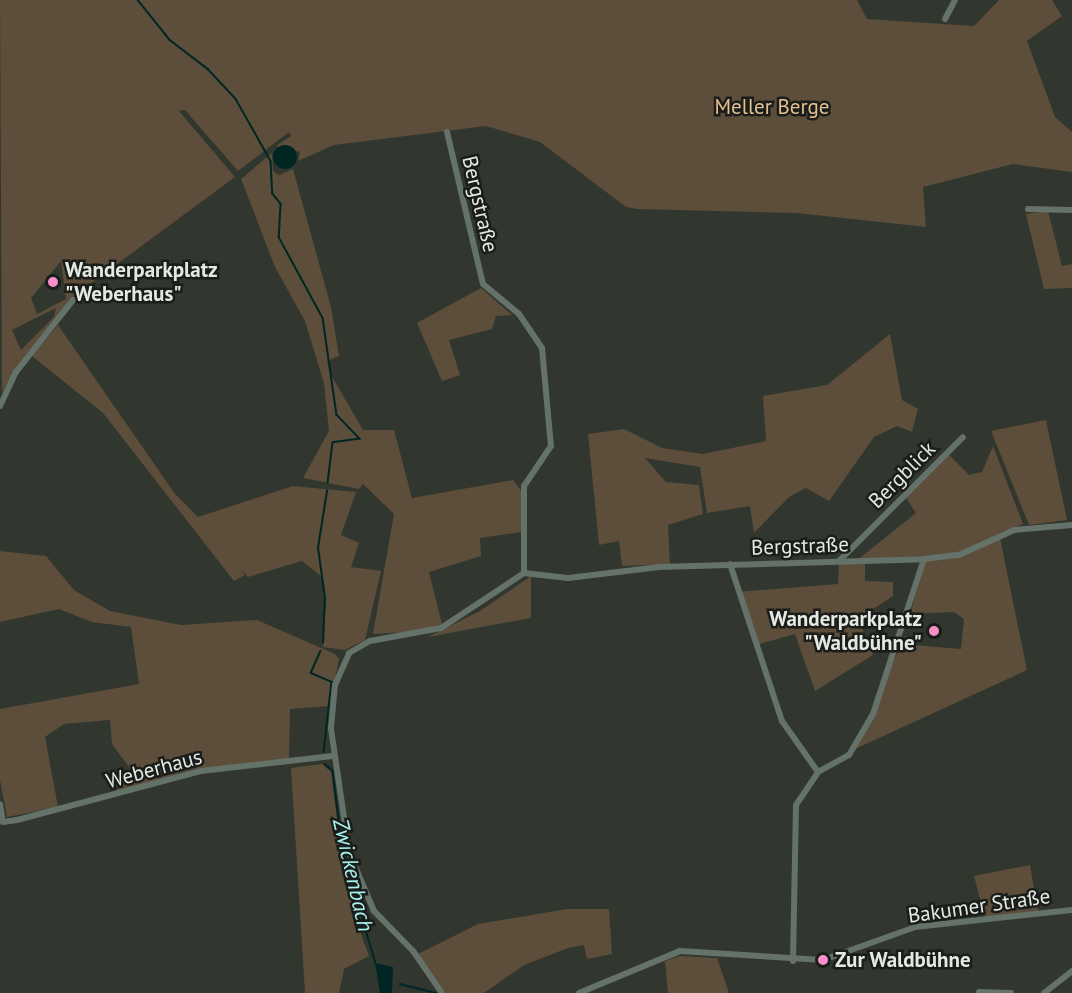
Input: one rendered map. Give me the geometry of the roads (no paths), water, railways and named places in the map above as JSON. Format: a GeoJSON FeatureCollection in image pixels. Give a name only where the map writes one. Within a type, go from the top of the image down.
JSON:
{"type":"FeatureCollection","features":[{"type":"Feature","properties":{"kind":"street"},"geometry":{"type":"LineString","coordinates":[[945,19],[955,0]]}},
{"type":"Feature","properties":{"kind":"street","name":"Bergstraße"},"geometry":{"type":"LineString","coordinates":[[447,132],[483,284],[519,314],[542,348],[551,446],[524,486],[524,573],[568,578],[625,569],[924,559],[959,555],[1014,530],[1072,525]]}},
{"type":"Feature","properties":{"kind":"street"},"geometry":{"type":"LineString","coordinates":[[1028,209],[1072,210]]}},
{"type":"Feature","properties":{"kind":"street"},"geometry":{"type":"LineString","coordinates":[[0,402],[16,372],[73,300]]}},
{"type":"Feature","properties":{"kind":"street","name":"Bergblick"},"geometry":{"type":"LineString","coordinates":[[838,562],[963,437]]}},
{"type":"Feature","properties":{"kind":"street"},"geometry":{"type":"LineString","coordinates":[[793,962],[794,814],[818,771],[849,755],[873,714],[924,559]]}},
{"type":"Feature","properties":{"kind":"street"},"geometry":{"type":"LineString","coordinates":[[730,564],[782,722],[818,771]]}},
{"type":"Feature","properties":{"kind":"street"},"geometry":{"type":"LineString","coordinates":[[442,993],[363,894],[349,852],[332,756],[335,685],[349,653],[370,641],[441,628],[524,573]]}},
{"type":"Feature","properties":{"kind":"street","name":"Weberhaus"},"geometry":{"type":"LineString","coordinates":[[0,804],[3,822],[17,820],[201,771],[332,756]]}},
{"type":"Feature","properties":{"kind":"street","name":"Bakumer Straße"},"geometry":{"type":"LineString","coordinates":[[579,993],[680,951],[793,962],[848,954],[915,927],[1072,910]]}},
{"type":"Feature","properties":{"kind":"street"},"geometry":{"type":"LineString","coordinates":[[1044,993],[1072,971]]}},
{"type":"Feature","properties":{"kind":"street"},"geometry":{"type":"LineString","coordinates":[[979,992],[1011,993]]}},
{"type":"Feature","properties":{"kind":"water"},"geometry":{"type":"Polygon","coordinates":[[[285,145],[293,149],[297,157],[293,165],[285,169],[277,165],[273,157],[277,149],[285,145]]]}},
{"type":"Feature","properties":{"kind":"water"},"geometry":{"type":"Polygon","coordinates":[[[375,963],[393,967],[392,993],[380,993],[375,963]]]}},
{"type":"Feature","properties":{"kind":"waterway","name":"Zwickenbach"},"geometry":{"type":"LineString","coordinates":[[138,0],[170,40],[208,69],[236,99],[271,161],[273,194],[281,204],[279,237],[323,318],[337,415],[360,439],[333,443],[328,483]]}},
{"type":"Feature","properties":{"kind":"waterway","name":"Zwickenbach"},"geometry":{"type":"LineString","coordinates":[[323,643],[325,598],[318,548],[327,491]]}},
{"type":"Feature","properties":{"kind":"waterway","name":"Zwickenbach"},"geometry":{"type":"LineString","coordinates":[[321,651],[311,673],[332,682],[324,752]]}},
{"type":"Feature","properties":{"kind":"waterway","name":"Zwickenbach"},"geometry":{"type":"LineString","coordinates":[[325,764],[333,771],[343,853],[376,964]]}},
{"type":"Feature","properties":{"kind":"waterway","name":"Zwickenbach"},"geometry":{"type":"LineString","coordinates":[[400,984],[437,993]]}},
{"type":"Feature","properties":{"kind":"place","name":"Wanderparkplatz \"Weberhaus\""},"geometry":{"type":"Point","coordinates":[53,282]}},
{"type":"Feature","properties":{"kind":"place","name":"Wanderparkplatz \"Waldbühne\""},"geometry":{"type":"Point","coordinates":[934,631]}},
{"type":"Feature","properties":{"kind":"place","name":"Zur Waldbühne"},"geometry":{"type":"Point","coordinates":[823,960]}},
{"type":"Feature","properties":{"kind":"park label","name":"Meller Berge"},"geometry":{"type":"Point","coordinates":[772,107]}}]}
